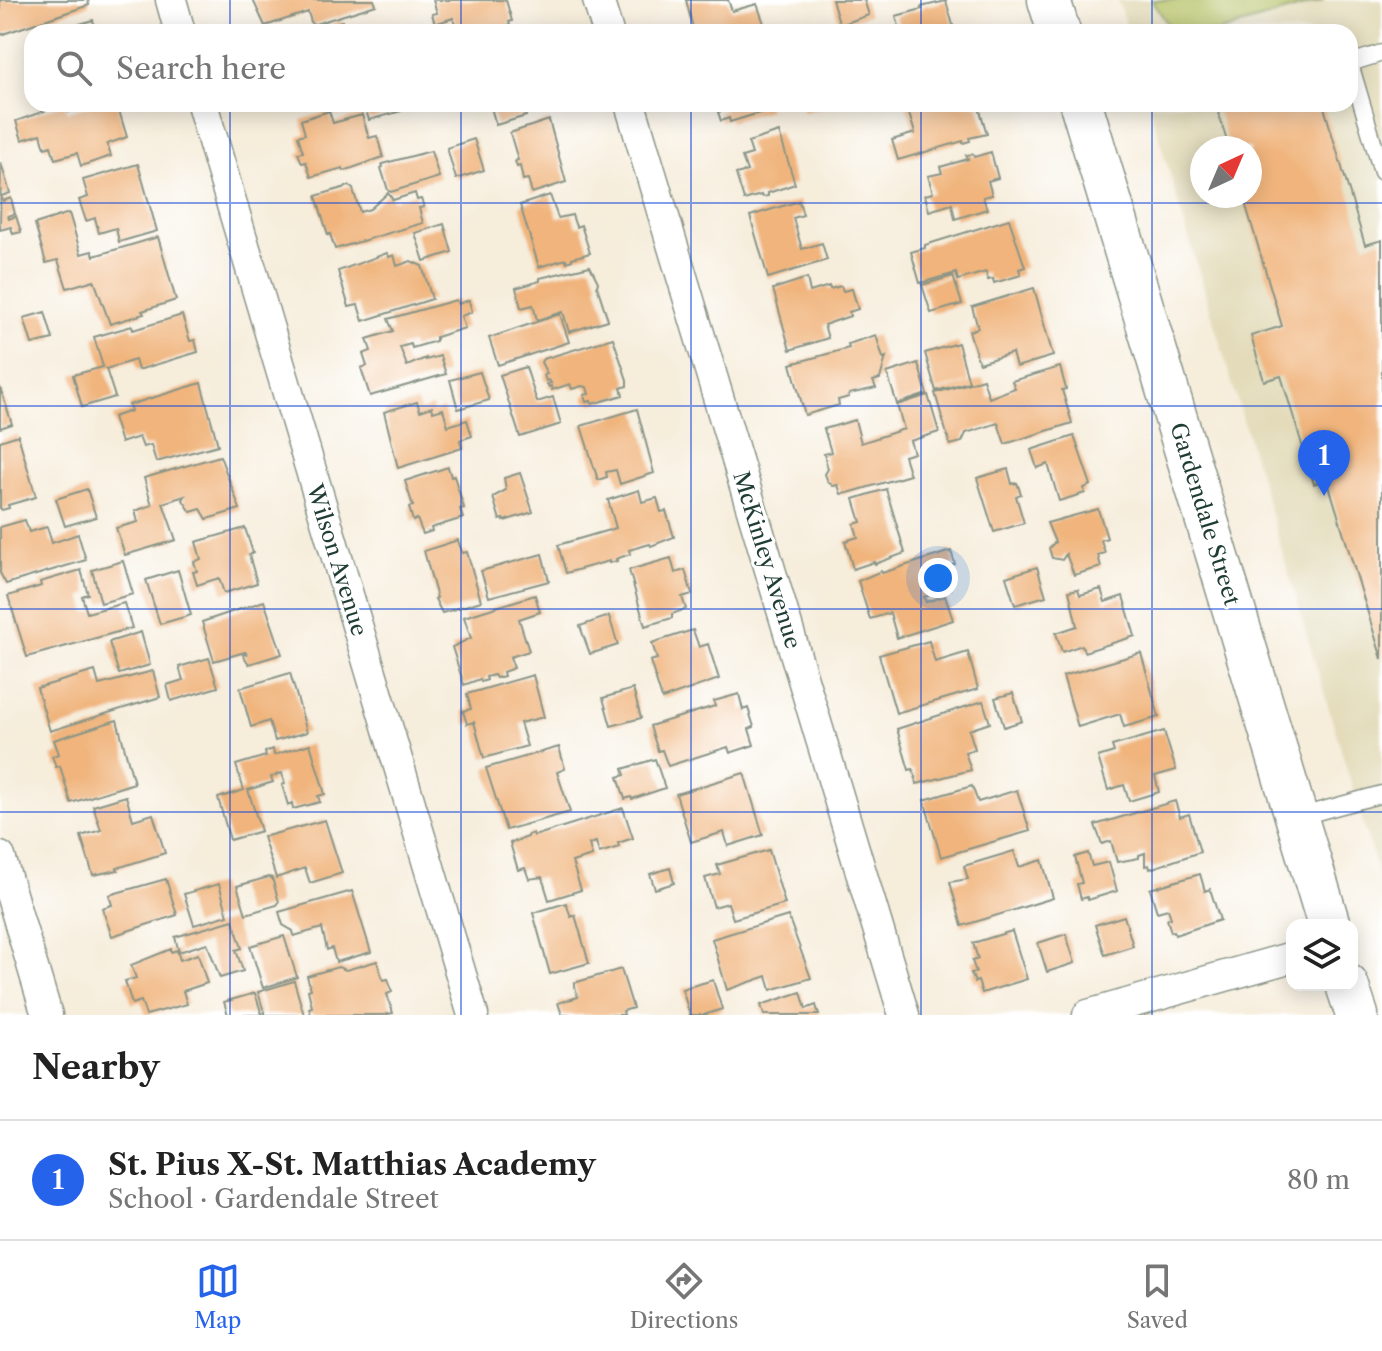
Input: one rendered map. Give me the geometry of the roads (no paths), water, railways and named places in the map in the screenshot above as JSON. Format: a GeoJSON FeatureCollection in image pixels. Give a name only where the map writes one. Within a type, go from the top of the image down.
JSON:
{"type":"FeatureCollection","features":[{"type":"Feature","properties":{"kind":"street"},"geometry":{"type":"LineString","coordinates":[[171,0],[178,24]]}},
{"type":"Feature","properties":{"kind":"street"},"geometry":{"type":"LineString","coordinates":[[598,0],[606,24]]}},
{"type":"Feature","properties":{"kind":"street"},"geometry":{"type":"LineString","coordinates":[[1049,0],[1056,24]]}},
{"type":"Feature","properties":{"kind":"street","name":"Wilson Avenue"},"geometry":{"type":"LineString","coordinates":[[204,112],[473,1015]]}},
{"type":"Feature","properties":{"kind":"street","name":"McKinley Avenue"},"geometry":{"type":"LineString","coordinates":[[632,112],[904,1015]]}},
{"type":"Feature","properties":{"kind":"street","name":"Gardendale Street"},"geometry":{"type":"LineString","coordinates":[[1090,112],[1327,919]]}},
{"type":"Feature","properties":{"kind":"street"},"geometry":{"type":"LineString","coordinates":[[0,857],[47,1015]]}},
{"type":"Feature","properties":{"kind":"street"},"geometry":{"type":"LineString","coordinates":[[1088,1015],[1286,959]]}},
{"type":"Feature","properties":{"kind":"street"},"geometry":{"type":"LineString","coordinates":[[1349,991],[1357,1015]]}},
{"type":"Feature","properties":{"kind":"lane"},"geometry":{"type":"LineString","coordinates":[[1358,61],[1382,53]]}},
{"type":"Feature","properties":{"kind":"lane"},"geometry":{"type":"LineString","coordinates":[[1358,91],[1382,172]]}},
{"type":"Feature","properties":{"kind":"lane"},"geometry":{"type":"LineString","coordinates":[[1297,817],[1382,794]]}},
{"type":"Feature","properties":{"kind":"place","name":"St. Pius X-St. Matthias Academy"},"geometry":{"type":"Point","coordinates":[1324,496]}}]}
